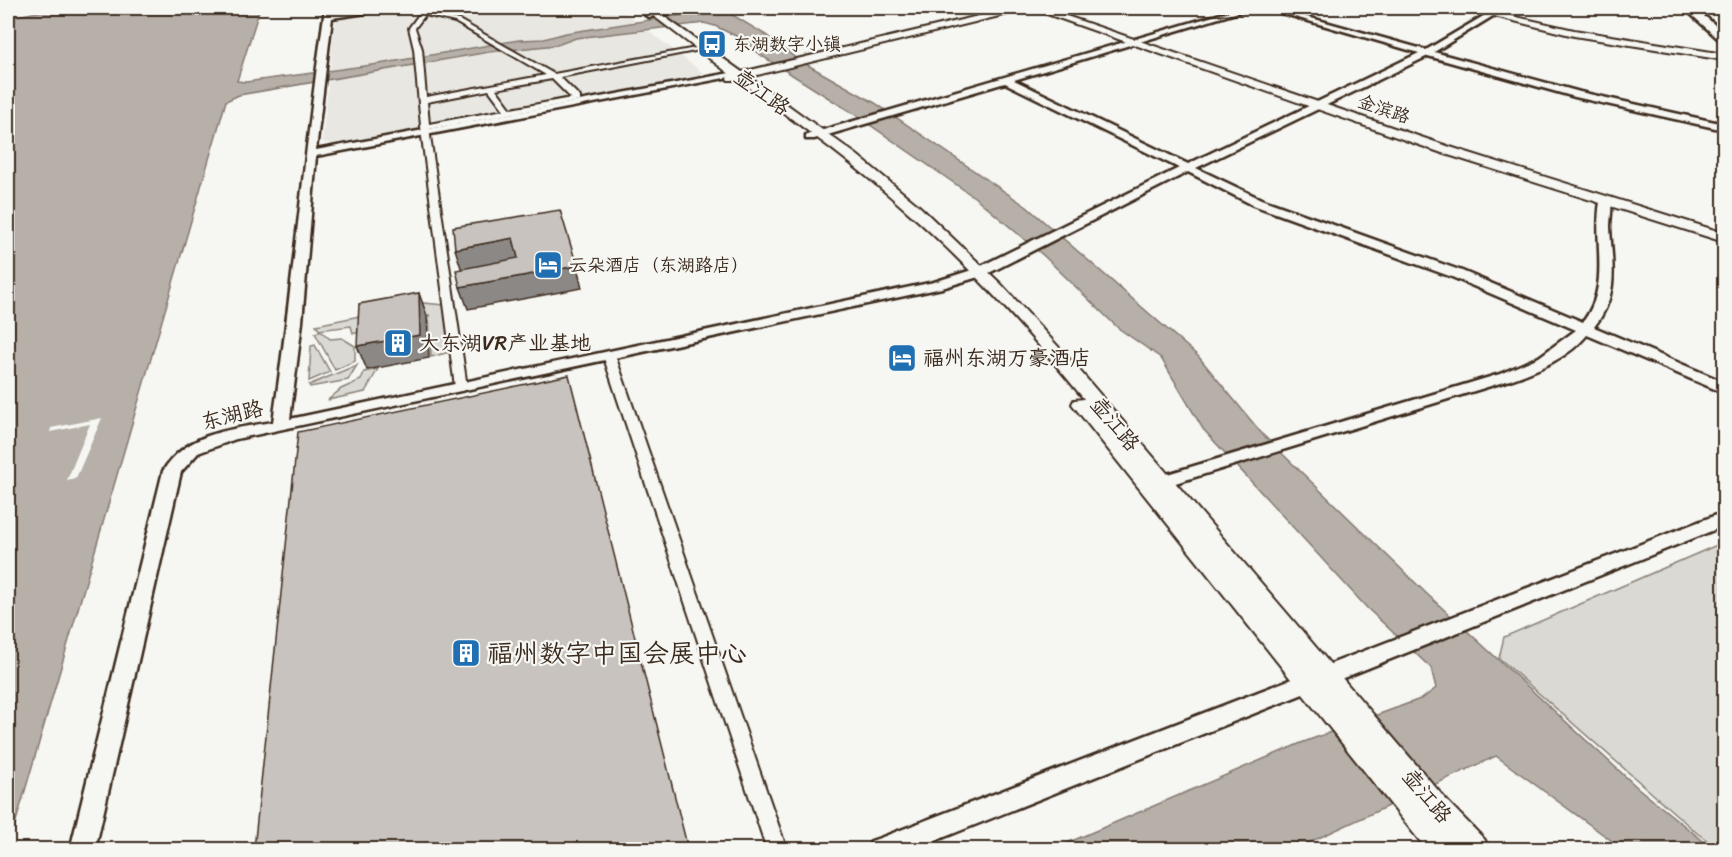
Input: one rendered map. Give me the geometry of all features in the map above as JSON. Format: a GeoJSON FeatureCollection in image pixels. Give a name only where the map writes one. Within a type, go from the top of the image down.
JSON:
{"type":"FeatureCollection","features":[{"type":"Feature","properties":{"kind":"main road","name":"壶江路"},"geometry":{"type":"LineString","coordinates":[[639,8],[660,17],[733,76]]}},
{"type":"Feature","properties":{"kind":"main road"},"geometry":{"type":"LineString","coordinates":[[815,56],[1004,8]]}},
{"type":"Feature","properties":{"kind":"main road"},"geometry":{"type":"LineString","coordinates":[[733,76],[1021,8]]}},
{"type":"Feature","properties":{"kind":"main road","name":"金滨路"},"geometry":{"type":"LineString","coordinates":[[1035,8],[1139,40],[1606,202],[1725,238]]}},
{"type":"Feature","properties":{"kind":"main road","name":"金滨路"},"geometry":{"type":"LineString","coordinates":[[1055,8],[1139,40]]}},
{"type":"Feature","properties":{"kind":"main road"},"geometry":{"type":"LineString","coordinates":[[1467,8],[1496,11]]}},
{"type":"Feature","properties":{"kind":"main road"},"geometry":{"type":"LineString","coordinates":[[1476,8],[1597,37],[1725,56]]}},
{"type":"Feature","properties":{"kind":"main road","name":"壶江路"},"geometry":{"type":"LineString","coordinates":[[660,17],[696,51],[815,135],[975,273],[1055,373],[1155,483],[1429,815],[1447,849]]}},
{"type":"Feature","properties":{"kind":"main road","name":"金滨路"},"geometry":{"type":"LineString","coordinates":[[1360,116],[1562,180],[1725,226]]}},
{"type":"Feature","properties":{"kind":"main road","name":"壶江路"},"geometry":{"type":"LineString","coordinates":[[1429,815],[1474,849]]}},
{"type":"Feature","properties":{"kind":"street"},"geometry":{"type":"LineString","coordinates":[[328,12],[396,8]]}},
{"type":"Feature","properties":{"kind":"street"},"geometry":{"type":"LineString","coordinates":[[660,17],[693,8]]}},
{"type":"Feature","properties":{"kind":"street"},"geometry":{"type":"LineString","coordinates":[[815,135],[1248,8]]}},
{"type":"Feature","properties":{"kind":"street"},"geometry":{"type":"LineString","coordinates":[[1268,8],[1578,95],[1725,127]]}},
{"type":"Feature","properties":{"kind":"street"},"geometry":{"type":"LineString","coordinates":[[1688,8],[1704,19],[1725,42]]}},
{"type":"Feature","properties":{"kind":"street"},"geometry":{"type":"LineString","coordinates":[[311,154],[425,130],[509,112],[577,99],[554,76],[517,54],[457,21],[420,10],[412,28],[418,49],[425,130],[461,387]]}},
{"type":"Feature","properties":{"kind":"street"},"geometry":{"type":"LineString","coordinates":[[281,426],[926,288],[975,273],[1426,52],[1496,11]]}},
{"type":"Feature","properties":{"kind":"street","name":"东湖路"},"geometry":{"type":"LineString","coordinates":[[82,849],[173,467],[200,445],[281,426],[295,322],[311,154],[328,12]]}},
{"type":"Feature","properties":{"kind":"street"},"geometry":{"type":"LineString","coordinates":[[422,100],[696,51]]}},
{"type":"Feature","properties":{"kind":"street"},"geometry":{"type":"LineString","coordinates":[[425,130],[733,76]]}},
{"type":"Feature","properties":{"kind":"street"},"geometry":{"type":"LineString","coordinates":[[1007,80],[1185,169],[1257,202],[1457,274],[1725,388]]}},
{"type":"Feature","properties":{"kind":"street"},"geometry":{"type":"LineString","coordinates":[[491,87],[509,112]]}},
{"type":"Feature","properties":{"kind":"street"},"geometry":{"type":"LineString","coordinates":[[1155,483],[1522,371],[1560,352],[1595,317],[1606,292],[1608,261],[1602,220],[1606,202]]}},
{"type":"Feature","properties":{"kind":"street"},"geometry":{"type":"LineString","coordinates":[[609,355],[777,849]]}},
{"type":"Feature","properties":{"kind":"street"},"geometry":{"type":"LineString","coordinates":[[880,849],[1317,679],[1475,613],[1725,519]]}},
{"type":"Feature","properties":{"kind":"shaded area"},"geometry":{"type":"Polygon","coordinates":[[[56,8],[260,8],[237,81],[246,82],[379,64],[519,40],[544,39],[566,33],[695,13],[691,8],[721,8],[766,35],[797,59],[875,103],[1027,207],[1198,356],[1263,435],[1428,595],[1638,788],[1713,849],[1623,849],[1496,756],[1295,849],[1053,849],[1301,743],[1423,698],[1436,688],[1431,668],[1367,608],[1203,429],[1161,358],[1118,328],[1044,256],[977,199],[854,114],[762,56],[742,39],[704,23],[576,38],[557,45],[489,52],[239,95],[226,101],[8,849],[8,18],[56,8]]]}},
{"type":"Feature","properties":{"kind":"shaded area"},"geometry":{"type":"Polygon","coordinates":[[[411,8],[619,8],[708,77],[340,145],[322,142],[335,21],[349,16],[411,8]]]}},
{"type":"Feature","properties":{"kind":"shaded area"},"geometry":{"type":"Polygon","coordinates":[[[423,303],[445,305],[450,352],[431,357],[429,315],[368,326],[361,333],[353,333],[351,326],[319,330],[316,325],[423,303]]]}},
{"type":"Feature","properties":{"kind":"shaded area"},"geometry":{"type":"Polygon","coordinates":[[[321,331],[330,339],[342,338],[355,346],[355,361],[335,370],[315,333],[321,331]]]}},
{"type":"Feature","properties":{"kind":"shaded area"},"geometry":{"type":"Polygon","coordinates":[[[315,345],[330,372],[309,381],[311,346],[315,345]]]}},
{"type":"Feature","properties":{"kind":"shaded area"},"geometry":{"type":"Polygon","coordinates":[[[357,365],[348,380],[310,387],[309,385],[357,365]]]}},
{"type":"Feature","properties":{"kind":"shaded area"},"geometry":{"type":"Polygon","coordinates":[[[378,369],[365,392],[328,400],[341,389],[361,380],[364,372],[378,369]]]}},
{"type":"Feature","properties":{"kind":"shaded area"},"geometry":{"type":"Polygon","coordinates":[[[1724,542],[1724,849],[1719,849],[1697,833],[1499,658],[1504,637],[1724,542]]]}},
{"type":"Feature","properties":{"kind":"pier"},"geometry":{"type":"Polygon","coordinates":[[[102,418],[76,478],[67,480],[90,424],[50,432],[51,428],[102,418]]]}},
{"type":"Feature","properties":{"kind":"building"},"geometry":{"type":"Polygon","coordinates":[[[560,210],[577,266],[460,287],[456,270],[518,258],[513,238],[455,249],[453,227],[560,210]]]}},
{"type":"Feature","properties":{"kind":"building"},"geometry":{"type":"Polygon","coordinates":[[[419,293],[420,335],[357,346],[359,304],[419,293]]]}},
{"type":"Feature","properties":{"kind":"building","name":"福州数字中国会展中心"},"geometry":{"type":"Polygon","coordinates":[[[569,375],[688,849],[254,849],[298,432],[569,375]]]}},
{"type":"Feature","properties":{"kind":"place","name":"东湖数字小镇"},"geometry":{"type":"Point","coordinates":[712,44]}},
{"type":"Feature","properties":{"kind":"place","name":"云朵酒店（东湖路店）"},"geometry":{"type":"Point","coordinates":[548,265]}},
{"type":"Feature","properties":{"kind":"place","name":"大东湖VR产业基地"},"geometry":{"type":"Point","coordinates":[398,343]}},
{"type":"Feature","properties":{"kind":"place","name":"福州东湖万豪酒店"},"geometry":{"type":"Point","coordinates":[902,358]}},
{"type":"Feature","properties":{"kind":"place","name":"福州数字中国会展中心"},"geometry":{"type":"Point","coordinates":[466,653]}}]}
